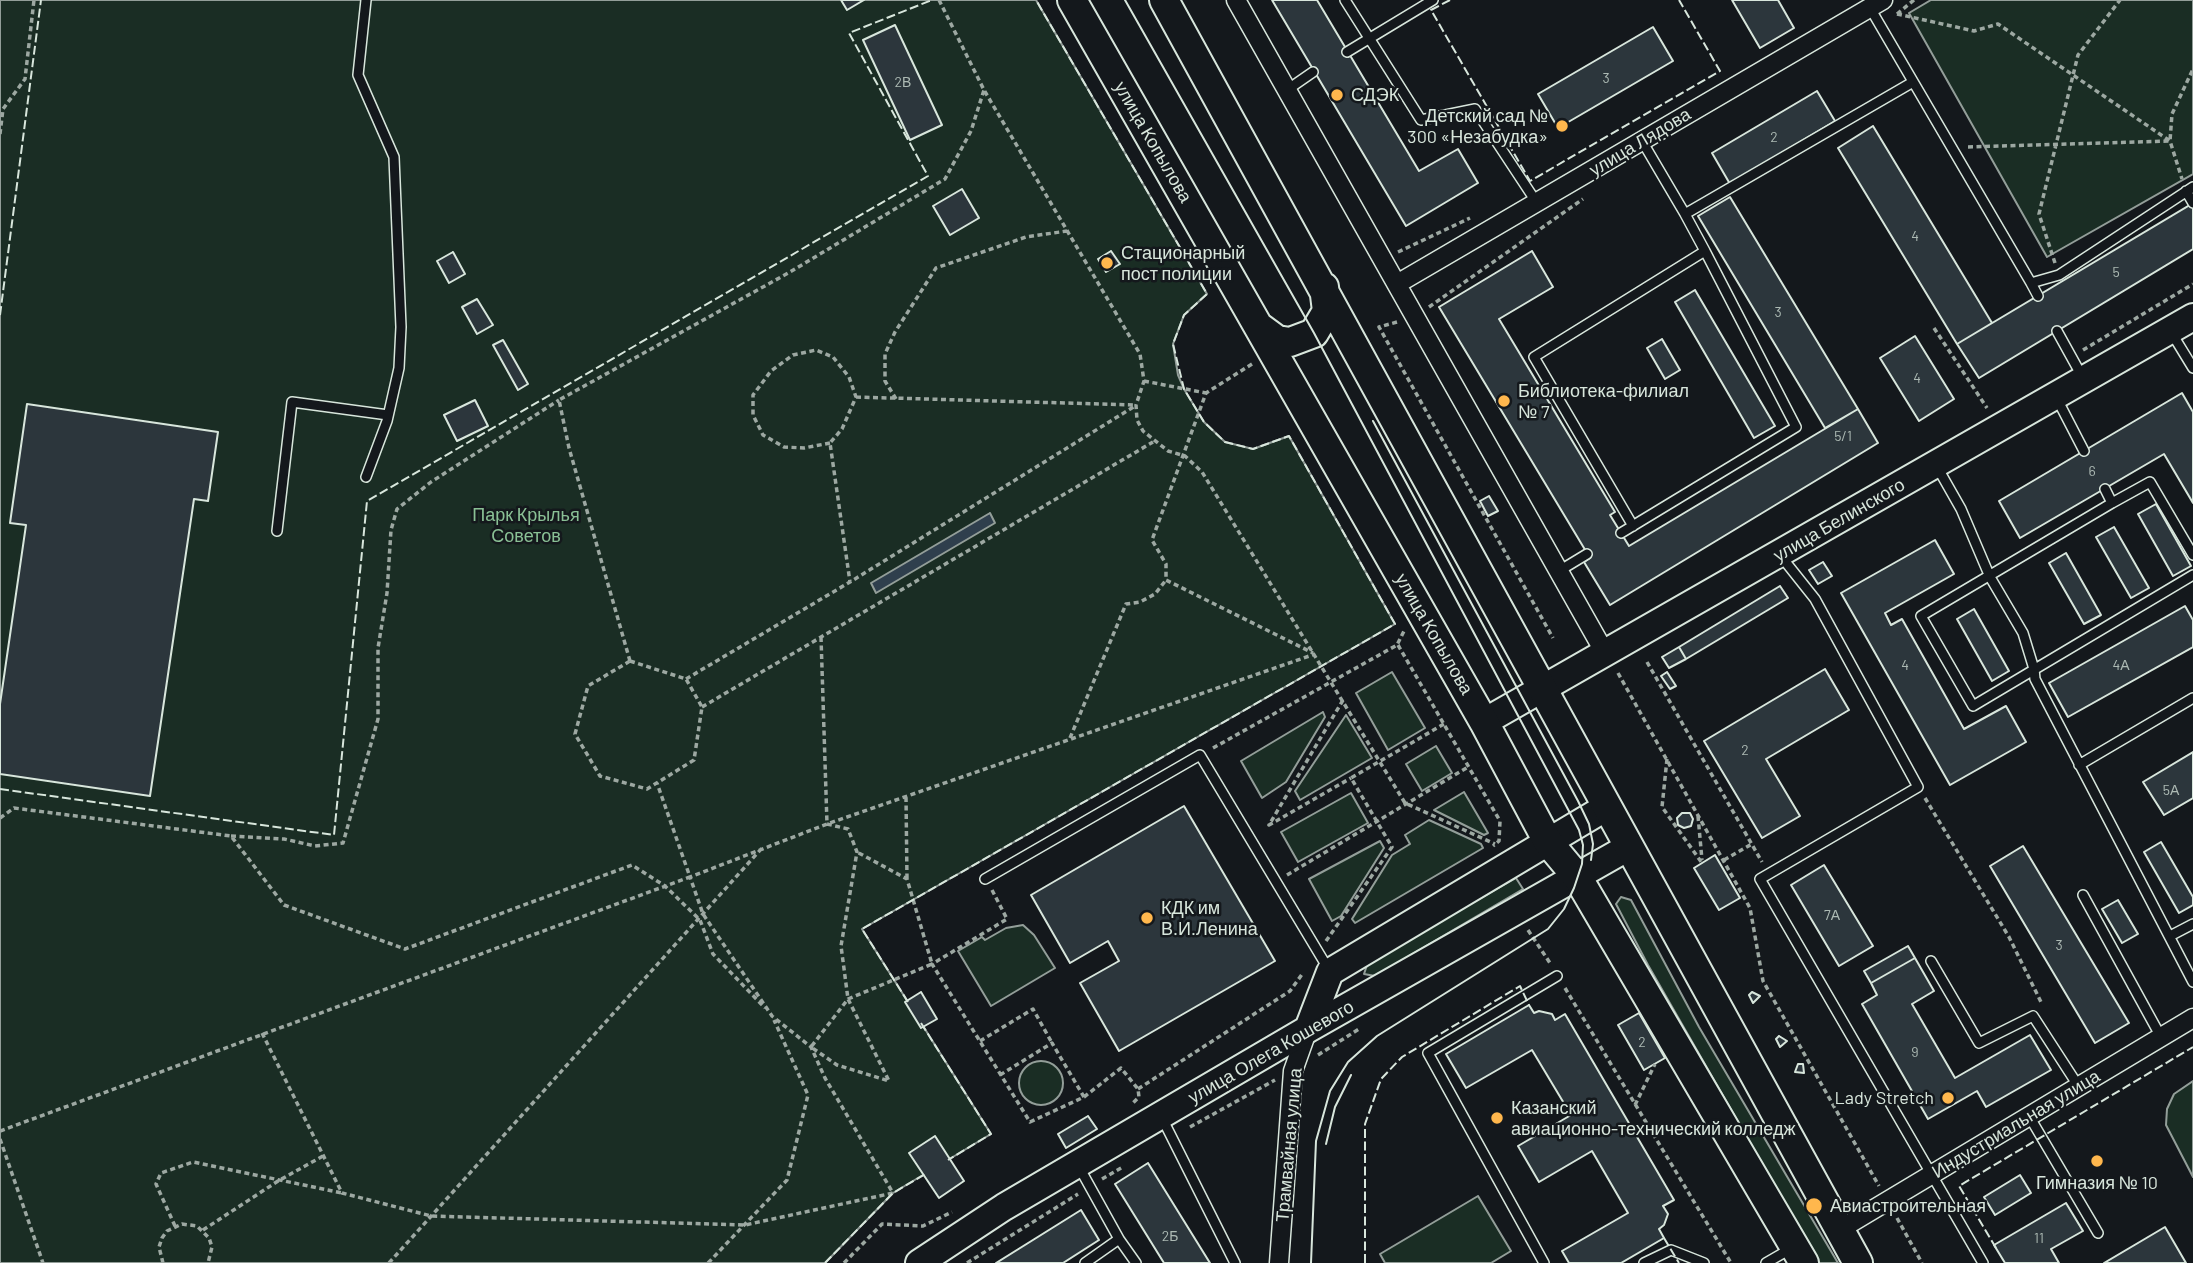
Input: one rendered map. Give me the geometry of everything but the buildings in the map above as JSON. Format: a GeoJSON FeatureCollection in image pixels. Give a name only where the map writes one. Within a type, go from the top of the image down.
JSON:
{"type":"FeatureCollection","features":[{"type":"Feature","properties":{"kind":"main road","name":"улица Копылова"},"geometry":{"type":"LineString","coordinates":[[1072,0],[1484,722],[1548,842],[1577,876],[1799,1255]]}},
{"type":"Feature","properties":{"kind":"main road"},"geometry":{"type":"LineString","coordinates":[[1164,0],[1324,285],[1544,687],[1605,808],[1858,1263]]}},
{"type":"Feature","properties":{"kind":"main road"},"geometry":{"type":"LineString","coordinates":[[1256,324],[1277,340],[1303,340],[1321,325],[1327,311],[1324,285]]}},
{"type":"Feature","properties":{"kind":"street"},"geometry":{"type":"LineString","coordinates":[[1236,0],[1556,572],[1605,653]]}},
{"type":"Feature","properties":{"kind":"street","name":"улица Лядова"},"geometry":{"type":"LineString","coordinates":[[1397,284],[1642,141],[1877,10]]}},
{"type":"Feature","properties":{"kind":"street","name":"улица Белинского"},"geometry":{"type":"LineString","coordinates":[[1484,722],[2182,324]]}},
{"type":"Feature","properties":{"kind":"street"},"geometry":{"type":"LineString","coordinates":[[1308,1029],[1324,962],[1548,842],[1605,808]]}},
{"type":"Feature","properties":{"kind":"street","name":"улица Олега Кошевого"},"geometry":{"type":"LineString","coordinates":[[919,1263],[1084,1175],[1166,1127],[1308,1029],[1627,848]]}},
{"type":"Feature","properties":{"kind":"street","name":"Индустриальная улица"},"geometry":{"type":"LineString","coordinates":[[1839,1230],[2193,1018]]}},
{"type":"Feature","properties":{"kind":"street","name":"Трамвайная улица"},"geometry":{"type":"LineString","coordinates":[[1279,1263],[1293,1070],[1308,1029]]}},
{"type":"Feature","properties":{"kind":"lane"},"geometry":{"type":"LineString","coordinates":[[366,0],[358,75],[394,157],[401,327],[399,368],[388,415],[366,477]]}},
{"type":"Feature","properties":{"kind":"lane"},"geometry":{"type":"LineString","coordinates":[[1345,0],[1421,120],[1475,110],[1538,204]]}},
{"type":"Feature","properties":{"kind":"lane"},"geometry":{"type":"LineString","coordinates":[[1347,52],[1433,0]]}},
{"type":"Feature","properties":{"kind":"lane"},"geometry":{"type":"LineString","coordinates":[[1877,10],[1913,82],[2038,296]]}},
{"type":"Feature","properties":{"kind":"lane"},"geometry":{"type":"LineString","coordinates":[[1287,90],[1313,72]]}},
{"type":"Feature","properties":{"kind":"lane"},"geometry":{"type":"LineString","coordinates":[[1685,214],[1913,82]]}},
{"type":"Feature","properties":{"kind":"lane"},"geometry":{"type":"LineString","coordinates":[[1621,533],[1796,426],[1705,251],[1642,141]]}},
{"type":"Feature","properties":{"kind":"lane"},"geometry":{"type":"LineString","coordinates":[[2031,283],[2059,275],[2190,189],[2193,203]]}},
{"type":"Feature","properties":{"kind":"lane"},"geometry":{"type":"LineString","coordinates":[[1633,526],[1534,357],[1705,251]]}},
{"type":"Feature","properties":{"kind":"lane"},"geometry":{"type":"LineString","coordinates":[[2182,324],[2193,368]]}},
{"type":"Feature","properties":{"kind":"lane"},"geometry":{"type":"LineString","coordinates":[[2057,331],[2084,379]]}},
{"type":"Feature","properties":{"kind":"lane"},"geometry":{"type":"LineString","coordinates":[[2056,395],[2084,451]]}},
{"type":"Feature","properties":{"kind":"lane"},"geometry":{"type":"LineString","coordinates":[[276,531],[292,402],[388,415]]}},
{"type":"Feature","properties":{"kind":"lane"},"geometry":{"type":"LineString","coordinates":[[1935,464],[1961,509],[1990,576],[2022,633],[2035,679],[2193,982]]}},
{"type":"Feature","properties":{"kind":"lane"},"geometry":{"type":"LineString","coordinates":[[2193,555],[2150,482],[1921,616],[1973,706],[2193,575]]}},
{"type":"Feature","properties":{"kind":"lane"},"geometry":{"type":"LineString","coordinates":[[2105,489],[2112,503]]}},
{"type":"Feature","properties":{"kind":"lane"},"geometry":{"type":"LineString","coordinates":[[1556,572],[1587,554]]}},
{"type":"Feature","properties":{"kind":"lane"},"geometry":{"type":"LineString","coordinates":[[1779,554],[1815,599],[1918,787],[1760,879],[1983,1263]]}},
{"type":"Feature","properties":{"kind":"lane"},"geometry":{"type":"LineString","coordinates":[[2080,765],[2193,698]]}},
{"type":"Feature","properties":{"kind":"lane"},"geometry":{"type":"LineString","coordinates":[[985,878],[1200,755],[1324,962]]}},
{"type":"Feature","properties":{"kind":"lane"},"geometry":{"type":"LineString","coordinates":[[2083,895],[2161,1037]]}},
{"type":"Feature","properties":{"kind":"lane"},"geometry":{"type":"LineString","coordinates":[[2170,936],[2193,924]]}},
{"type":"Feature","properties":{"kind":"lane"},"geometry":{"type":"LineString","coordinates":[[1931,961],[1979,1043],[2033,1016],[2079,1087]]}},
{"type":"Feature","properties":{"kind":"lane"},"geometry":{"type":"LineString","coordinates":[[1544,1263],[1428,1053],[1557,976]]}},
{"type":"Feature","properties":{"kind":"lane"},"geometry":{"type":"LineString","coordinates":[[2029,1116],[2098,1233]]}},
{"type":"Feature","properties":{"kind":"lane"},"geometry":{"type":"LineString","coordinates":[[1166,1127],[1235,1263]]}},
{"type":"Feature","properties":{"kind":"lane"},"geometry":{"type":"LineString","coordinates":[[1084,1175],[1119,1239],[1136,1263]]}},
{"type":"Feature","properties":{"kind":"lane"},"geometry":{"type":"LineString","coordinates":[[1085,1263],[1119,1239]]}},
{"type":"Feature","properties":{"kind":"lane"},"geometry":{"type":"LineString","coordinates":[[1644,1263],[1671,1250],[1704,1263]]}},
{"type":"Feature","properties":{"kind":"lane"},"geometry":{"type":"LineString","coordinates":[[1766,1263],[1799,1255]]}},
{"type":"Feature","properties":{"kind":"path"},"geometry":{"type":"LineString","coordinates":[[0,134],[3,109],[24,79],[34,0]]}},
{"type":"Feature","properties":{"kind":"path"},"geometry":{"type":"LineString","coordinates":[[939,0],[984,90],[1140,354],[1144,381],[1136,405],[1137,420],[1153,442],[1185,456],[1202,472],[1405,803],[1495,844]]}},
{"type":"Feature","properties":{"kind":"path"},"geometry":{"type":"LineString","coordinates":[[1897,14],[1914,0]]}},
{"type":"Feature","properties":{"kind":"path"},"geometry":{"type":"LineString","coordinates":[[2059,275],[2039,214],[2078,55],[2120,0]]}},
{"type":"Feature","properties":{"kind":"path"},"geometry":{"type":"LineString","coordinates":[[1877,10],[1974,31],[1998,24],[2170,141]]}},
{"type":"Feature","properties":{"kind":"path"},"geometry":{"type":"LineString","coordinates":[[2190,189],[2170,141],[2172,114],[2193,69]]}},
{"type":"Feature","properties":{"kind":"path"},"geometry":{"type":"LineString","coordinates":[[0,818],[14,808],[231,836],[284,839],[316,846],[343,843],[378,719],[378,648],[387,593],[391,530],[397,509],[431,482],[559,400],[790,272],[945,178],[971,131],[984,90]]}},
{"type":"Feature","properties":{"kind":"path"},"geometry":{"type":"LineString","coordinates":[[1949,144],[1962,147],[2057,147],[2170,141]]}},
{"type":"Feature","properties":{"kind":"path"},"geometry":{"type":"LineString","coordinates":[[1553,638],[1378,327],[1415,316],[1594,192]]}},
{"type":"Feature","properties":{"kind":"path"},"geometry":{"type":"LineString","coordinates":[[896,399],[885,381],[885,354],[895,331],[936,268],[1026,237],[1068,231]]}},
{"type":"Feature","properties":{"kind":"path"},"geometry":{"type":"LineString","coordinates":[[1934,328],[1987,408]]}},
{"type":"Feature","properties":{"kind":"path"},"geometry":{"type":"LineString","coordinates":[[816,350],[833,357],[849,377],[856,397],[842,429],[830,443],[804,448],[784,447],[763,435],[753,415],[753,395],[771,371],[793,355],[816,350]]}},
{"type":"Feature","properties":{"kind":"path"},"geometry":{"type":"LineString","coordinates":[[1070,740],[1126,604],[1140,602],[1155,594],[1166,580],[1166,564],[1152,540],[1206,393],[1252,364]]}},
{"type":"Feature","properties":{"kind":"path"},"geometry":{"type":"LineString","coordinates":[[1144,381],[1206,393]]}},
{"type":"Feature","properties":{"kind":"path"},"geometry":{"type":"LineString","coordinates":[[856,397],[1136,405]]}},
{"type":"Feature","properties":{"kind":"path"},"geometry":{"type":"LineString","coordinates":[[559,400],[569,448],[630,661]]}},
{"type":"Feature","properties":{"kind":"path"},"geometry":{"type":"LineString","coordinates":[[686,679],[850,582],[1136,405]]}},
{"type":"Feature","properties":{"kind":"path"},"geometry":{"type":"LineString","coordinates":[[702,707],[1153,442]]}},
{"type":"Feature","properties":{"kind":"path"},"geometry":{"type":"LineString","coordinates":[[830,443],[850,582]]}},
{"type":"Feature","properties":{"kind":"path"},"geometry":{"type":"LineString","coordinates":[[1166,580],[1315,654]]}},
{"type":"Feature","properties":{"kind":"path"},"geometry":{"type":"LineString","coordinates":[[821,637],[827,824]]}},
{"type":"Feature","properties":{"kind":"path"},"geometry":{"type":"LineString","coordinates":[[1200,755],[1397,645],[1500,821],[1499,841],[1485,854]]}},
{"type":"Feature","properties":{"kind":"path"},"geometry":{"type":"LineString","coordinates":[[1605,653],[1751,908],[1763,981],[1922,1263]]}},
{"type":"Feature","properties":{"kind":"path"},"geometry":{"type":"LineString","coordinates":[[0,1131],[827,824],[1315,654]]}},
{"type":"Feature","properties":{"kind":"path"},"geometry":{"type":"LineString","coordinates":[[630,661],[686,679],[702,707],[694,760],[648,789],[600,776],[575,734],[587,686],[630,661]]}},
{"type":"Feature","properties":{"kind":"path"},"geometry":{"type":"LineString","coordinates":[[1343,700],[1269,825],[1444,724]]}},
{"type":"Feature","properties":{"kind":"path"},"geometry":{"type":"LineString","coordinates":[[1667,759],[1662,807],[1702,863],[1698,814]]}},
{"type":"Feature","properties":{"kind":"path"},"geometry":{"type":"LineString","coordinates":[[1277,881],[1468,767]]}},
{"type":"Feature","properties":{"kind":"path"},"geometry":{"type":"LineString","coordinates":[[1138,1089],[1290,992],[1324,962],[1392,847],[1351,778]]}},
{"type":"Feature","properties":{"kind":"path"},"geometry":{"type":"LineString","coordinates":[[657,783],[703,914],[772,1016],[808,1095],[787,1180],[708,1263]]}},
{"type":"Feature","properties":{"kind":"path"},"geometry":{"type":"LineString","coordinates":[[1918,787],[2009,937],[2046,1011]]}},
{"type":"Feature","properties":{"kind":"path"},"geometry":{"type":"LineString","coordinates":[[906,797],[907,879],[933,964],[1030,1122],[1084,1097],[1121,1068],[1138,1089],[1139,1097],[1129,1106]]}},
{"type":"Feature","properties":{"kind":"path"},"geometry":{"type":"LineString","coordinates":[[231,836],[284,905],[405,949],[632,865],[665,886],[699,920],[713,954],[772,1016],[838,1065],[889,1081],[848,999],[841,946],[857,852],[848,830],[827,824]]}},
{"type":"Feature","properties":{"kind":"path"},"geometry":{"type":"LineString","coordinates":[[1724,860],[1752,844]]}},
{"type":"Feature","properties":{"kind":"path"},"geometry":{"type":"LineString","coordinates":[[389,1263],[762,848]]}},
{"type":"Feature","properties":{"kind":"path"},"geometry":{"type":"LineString","coordinates":[[857,852],[907,879]]}},
{"type":"Feature","properties":{"kind":"path"},"geometry":{"type":"LineString","coordinates":[[811,1047],[848,999],[933,964],[1007,919],[985,878]]}},
{"type":"Feature","properties":{"kind":"path"},"geometry":{"type":"LineString","coordinates":[[1517,936],[1530,929],[1731,1263]]}},
{"type":"Feature","properties":{"kind":"path"},"geometry":{"type":"LineString","coordinates":[[980,1041],[1033,1010],[1084,1097]]}},
{"type":"Feature","properties":{"kind":"path"},"geometry":{"type":"LineString","coordinates":[[1166,1127],[1293,1070],[1363,1027]]}},
{"type":"Feature","properties":{"kind":"path"},"geometry":{"type":"LineString","coordinates":[[262,1033],[342,1194]]}},
{"type":"Feature","properties":{"kind":"path"},"geometry":{"type":"LineString","coordinates":[[1000,1075],[1052,1043]]}},
{"type":"Feature","properties":{"kind":"path"},"geometry":{"type":"LineString","coordinates":[[175,1226],[156,1184],[161,1173],[192,1162],[431,1216],[745,1225],[893,1193],[825,1078],[811,1047]]}},
{"type":"Feature","properties":{"kind":"path"},"geometry":{"type":"LineString","coordinates":[[1635,1105],[1655,1064]]}},
{"type":"Feature","properties":{"kind":"path"},"geometry":{"type":"LineString","coordinates":[[0,1139],[43,1263]]}},
{"type":"Feature","properties":{"kind":"path"},"geometry":{"type":"LineString","coordinates":[[203,1230],[278,1181],[323,1156]]}},
{"type":"Feature","properties":{"kind":"path"},"geometry":{"type":"LineString","coordinates":[[967,1263],[1084,1175],[1125,1165]]}},
{"type":"Feature","properties":{"kind":"path"},"geometry":{"type":"LineString","coordinates":[[844,1263],[882,1224],[923,1226],[958,1208]]}},
{"type":"Feature","properties":{"kind":"path"},"geometry":{"type":"LineString","coordinates":[[163,1263],[159,1247],[162,1238],[175,1226],[190,1224],[203,1230],[212,1247],[208,1263]]}},
{"type":"Feature","properties":{"kind":"green space","name":"Парк Крылья Советов"},"geometry":{"type":"Polygon","coordinates":[[[0,0],[1036,0],[1207,294],[1184,315],[1173,344],[1178,375],[1184,389],[1204,422],[1225,442],[1253,449],[1289,436],[1395,624],[862,929],[991,1134],[893,1193],[825,1263],[0,1263],[0,0]]]}},
{"type":"Feature","properties":{"kind":"green space"},"geometry":{"type":"Polygon","coordinates":[[[1931,0],[2193,0],[2193,174],[2047,257],[1909,13],[1931,0]]]}},
{"type":"Feature","properties":{"kind":"green space"},"geometry":{"type":"Polygon","coordinates":[[[1392,672],[1425,728],[1388,750],[1356,693],[1392,672]]]}},
{"type":"Feature","properties":{"kind":"green space"},"geometry":{"type":"Polygon","coordinates":[[[1323,712],[1325,717],[1286,782],[1262,798],[1241,761],[1323,712]]]}},
{"type":"Feature","properties":{"kind":"green space"},"geometry":{"type":"Polygon","coordinates":[[[1346,715],[1372,758],[1300,800],[1295,791],[1346,715]]]}},
{"type":"Feature","properties":{"kind":"green space"},"geometry":{"type":"Polygon","coordinates":[[[1436,746],[1452,773],[1422,791],[1406,764],[1436,746]]]}},
{"type":"Feature","properties":{"kind":"green space"},"geometry":{"type":"Polygon","coordinates":[[[1464,792],[1488,833],[1484,835],[1434,810],[1464,792]]]}},
{"type":"Feature","properties":{"kind":"green space"},"geometry":{"type":"Polygon","coordinates":[[[1351,793],[1368,823],[1298,862],[1281,832],[1351,793]]]}},
{"type":"Feature","properties":{"kind":"green space"},"geometry":{"type":"Polygon","coordinates":[[[1429,820],[1481,844],[1483,848],[1355,923],[1352,919],[1392,855],[1410,844],[1405,835],[1429,820]]]}},
{"type":"Feature","properties":{"kind":"green space"},"geometry":{"type":"Polygon","coordinates":[[[1380,841],[1384,848],[1341,916],[1332,921],[1309,879],[1380,841]]]}},
{"type":"Feature","properties":{"kind":"green space"},"geometry":{"type":"Polygon","coordinates":[[[1516,878],[1523,889],[1375,976],[1364,974],[1367,965],[1378,957],[1516,878]]]}},
{"type":"Feature","properties":{"kind":"green space"},"geometry":{"type":"Polygon","coordinates":[[[1621,897],[1631,900],[1699,1027],[1838,1263],[1819,1263],[1648,965],[1616,904],[1621,897]]]}},
{"type":"Feature","properties":{"kind":"green space"},"geometry":{"type":"Polygon","coordinates":[[[1023,925],[1034,935],[1055,968],[991,1006],[958,951],[982,937],[985,940],[1006,928],[1023,925]]]}},
{"type":"Feature","properties":{"kind":"green space"},"geometry":{"type":"Polygon","coordinates":[[[1041,1061],[1050,1062],[1057,1067],[1062,1074],[1062,1092],[1057,1099],[1050,1104],[1041,1105],[1032,1104],[1025,1099],[1020,1092],[1019,1083],[1020,1074],[1025,1067],[1032,1062],[1041,1061]]]}},
{"type":"Feature","properties":{"kind":"green space"},"geometry":{"type":"Polygon","coordinates":[[[2193,1081],[2193,1177],[2166,1125],[2167,1109],[2174,1094],[2193,1081]]]}},
{"type":"Feature","properties":{"kind":"green space"},"geometry":{"type":"Polygon","coordinates":[[[1478,1196],[1511,1251],[1491,1263],[1385,1263],[1380,1254],[1478,1196]]]}},
{"type":"Feature","properties":{"kind":"water"},"geometry":{"type":"Polygon","coordinates":[[[990,513],[995,523],[876,593],[871,583],[990,513]]]}},
{"type":"Feature","properties":{"kind":"tram line"},"geometry":{"type":"LineString","coordinates":[[1125,0],[1314,333],[1579,830],[1583,845],[1582,864],[1574,888],[1564,909],[1548,929],[1377,1036],[1348,1062],[1330,1091],[1316,1141],[1311,1263]]}},
{"type":"Feature","properties":{"kind":"tram line"},"geometry":{"type":"LineString","coordinates":[[1373,421],[1578,801],[1589,824],[1593,844],[1591,860]]}},
{"type":"Feature","properties":{"kind":"tram line"},"geometry":{"type":"LineString","coordinates":[[1326,1144],[1335,1107],[1351,1075]]}},
{"type":"Feature","properties":{"kind":"fence"},"geometry":{"type":"LineString","coordinates":[[0,315],[41,0]]}},
{"type":"Feature","properties":{"kind":"fence"},"geometry":{"type":"LineString","coordinates":[[0,789],[334,835],[367,501],[928,176],[849,33],[932,0]]}},
{"type":"Feature","properties":{"kind":"fence"},"geometry":{"type":"LineString","coordinates":[[908,1002],[862,929],[1395,624],[1289,436],[1253,449],[1225,442],[1204,422],[1184,389],[1173,344],[1184,315],[1207,294],[1036,0]]}},
{"type":"Feature","properties":{"kind":"fence"},"geometry":{"type":"LineString","coordinates":[[1450,0],[1431,10],[1530,181],[1720,71],[1679,0]]}},
{"type":"Feature","properties":{"kind":"fence"},"geometry":{"type":"LineString","coordinates":[[1365,1263],[1365,1124],[1381,1079],[1402,1057],[1520,986],[1529,1005]]}},
{"type":"Feature","properties":{"kind":"fence"},"geometry":{"type":"LineString","coordinates":[[921,1023],[991,1134],[948,1160]]}},
{"type":"Feature","properties":{"kind":"fence"},"geometry":{"type":"LineString","coordinates":[[1996,1248],[1959,1186],[2193,1047]]}},
{"type":"Feature","properties":{"kind":"fence"},"geometry":{"type":"LineString","coordinates":[[825,1263],[893,1193],[927,1173]]}},
{"type":"Feature","properties":{"kind":"fence"},"geometry":{"type":"LineString","coordinates":[[1664,1238],[1679,1263]]}},
{"type":"Feature","properties":{"kind":"place","name":"СДЭК"},"geometry":{"type":"Point","coordinates":[1337,95]}},
{"type":"Feature","properties":{"kind":"place","name":"Детский сад № 300 «Незабудка»"},"geometry":{"type":"Point","coordinates":[1562,126]}},
{"type":"Feature","properties":{"kind":"place","name":"Стационарный пост полиции"},"geometry":{"type":"Point","coordinates":[1107,263]}},
{"type":"Feature","properties":{"kind":"place","name":"Библиотека-филиал № 7"},"geometry":{"type":"Point","coordinates":[1504,401]}},
{"type":"Feature","properties":{"kind":"place","name":"КДК им В.И.Ленина"},"geometry":{"type":"Point","coordinates":[1147,918]}},
{"type":"Feature","properties":{"kind":"place","name":"Lady Stretch"},"geometry":{"type":"Point","coordinates":[1948,1098]}},
{"type":"Feature","properties":{"kind":"place","name":"Казанский авиационно-технический колледж"},"geometry":{"type":"Point","coordinates":[1497,1118]}},
{"type":"Feature","properties":{"kind":"place","name":"Гимназия № 10"},"geometry":{"type":"Point","coordinates":[2097,1161]}},
{"type":"Feature","properties":{"kind":"place","name":"Авиастроительная"},"geometry":{"type":"Point","coordinates":[1814,1206]}}]}
